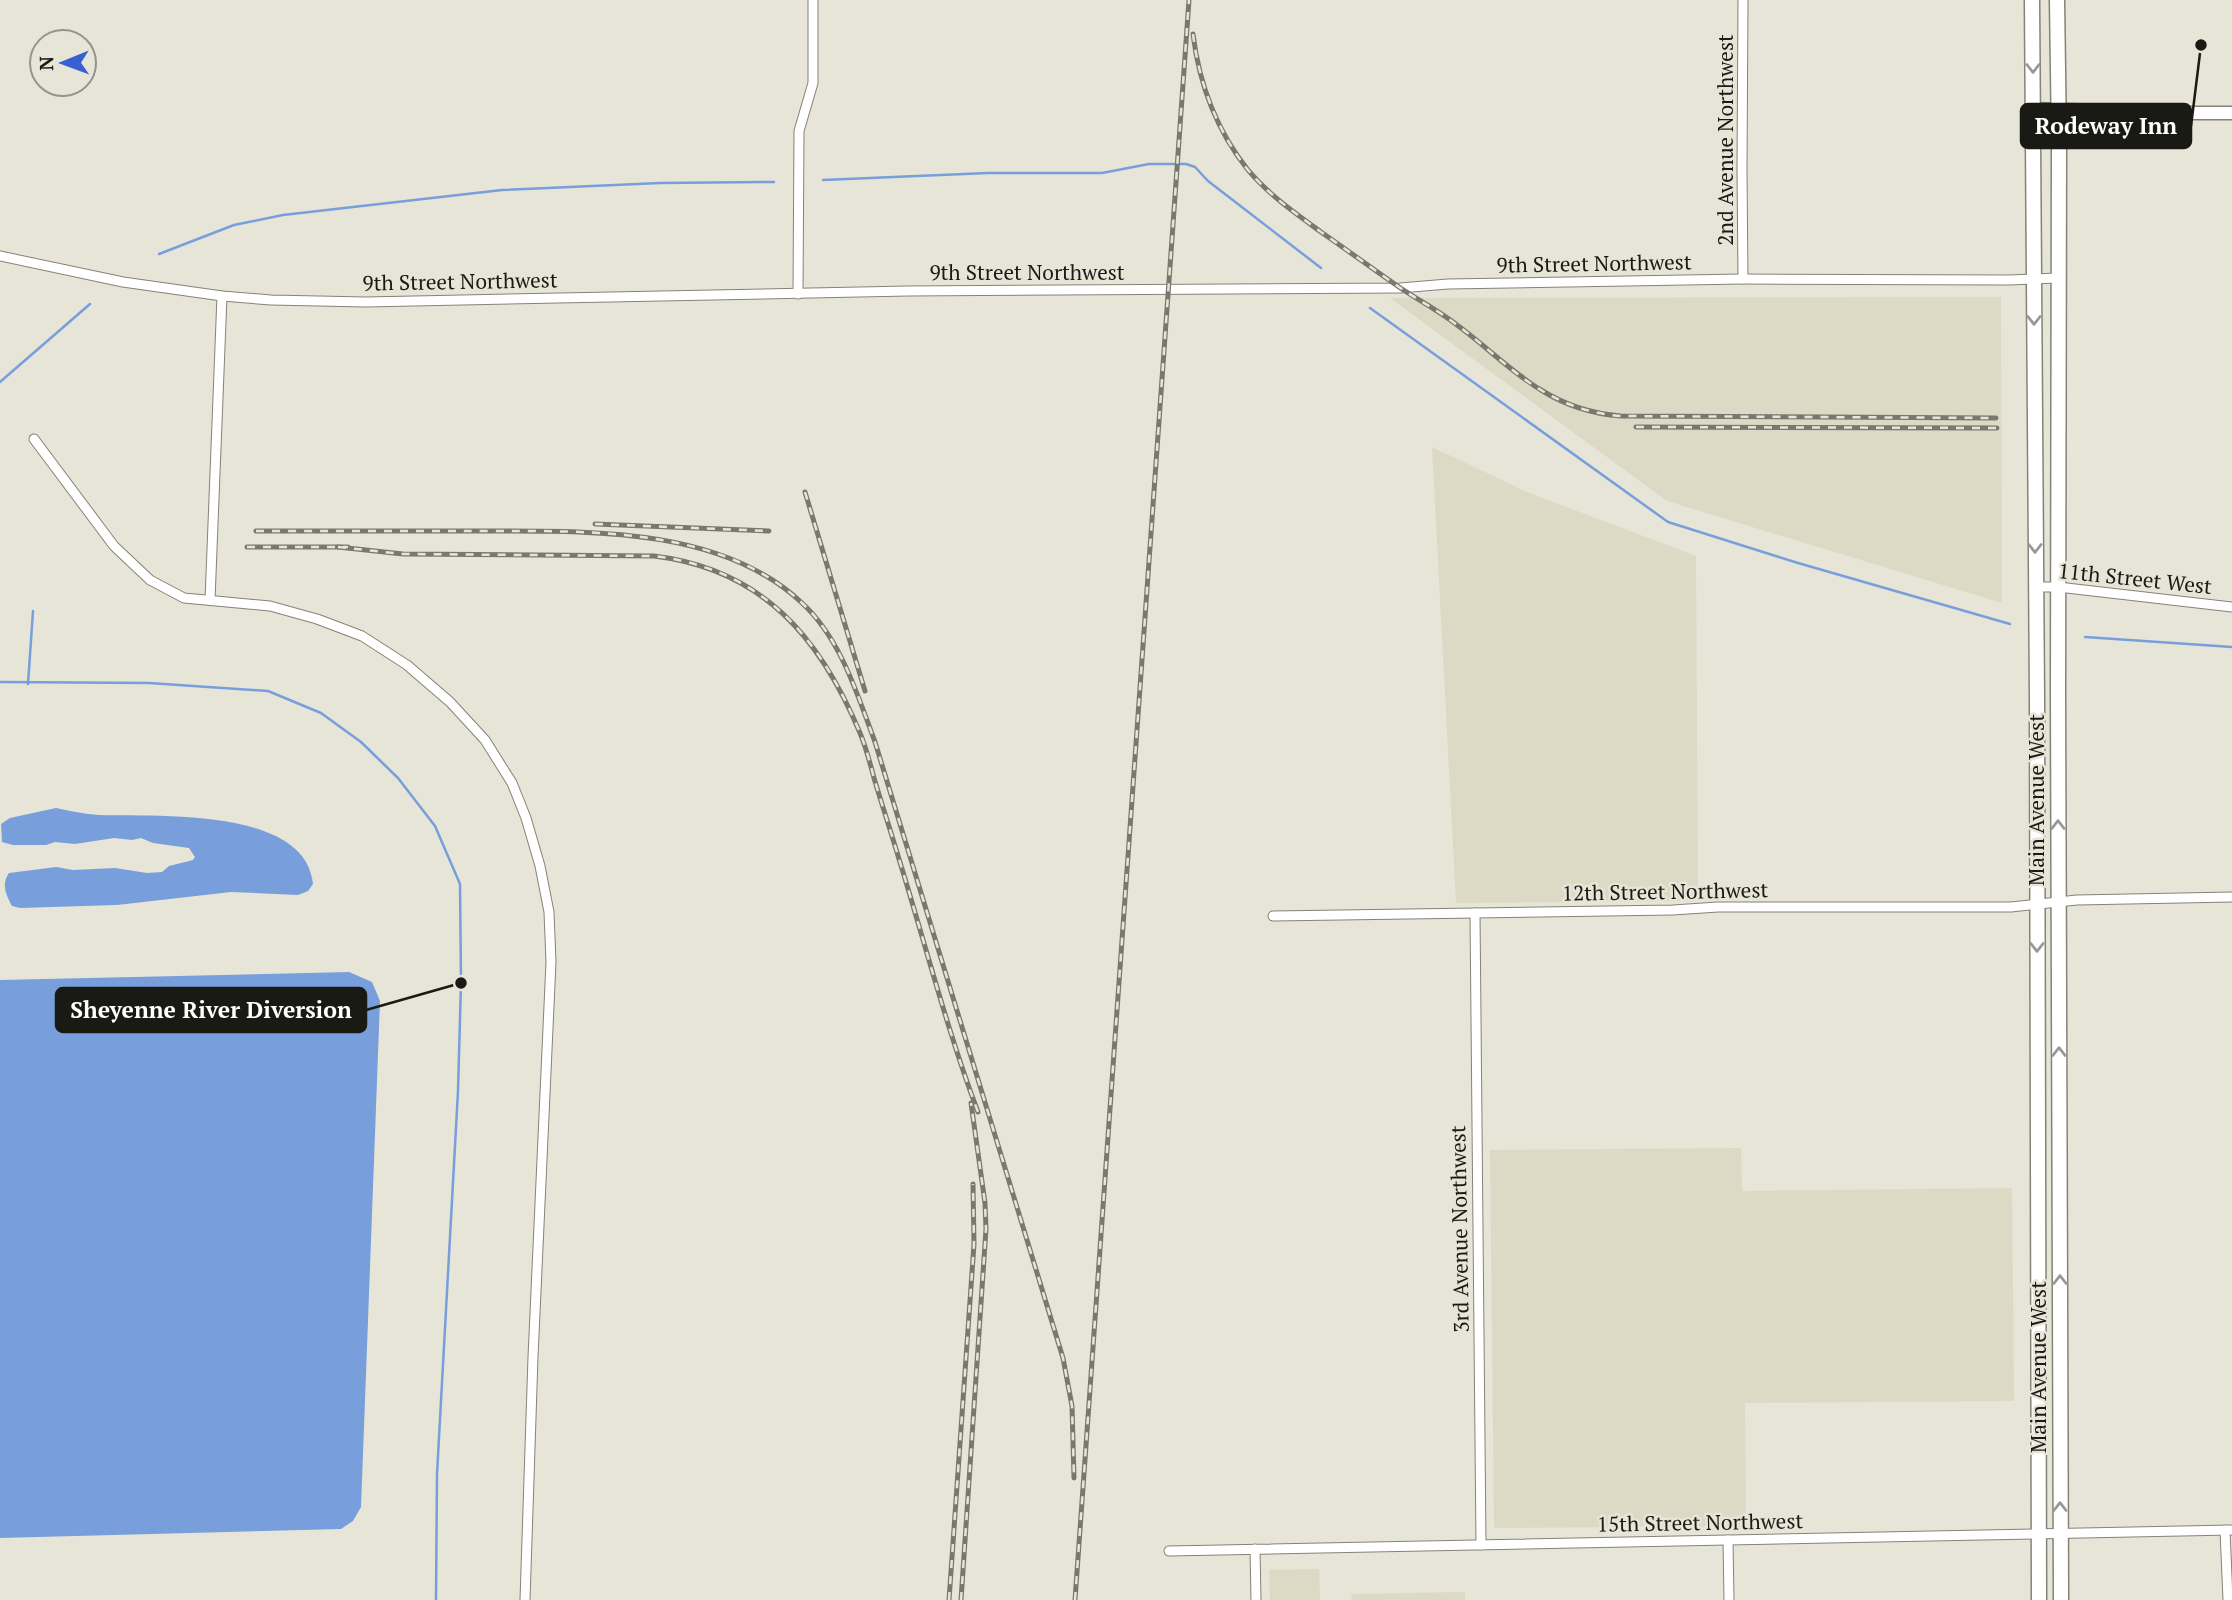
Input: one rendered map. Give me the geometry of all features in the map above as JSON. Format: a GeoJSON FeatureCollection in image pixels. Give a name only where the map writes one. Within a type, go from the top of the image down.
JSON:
{"type":"FeatureCollection","features":[{"type":"Feature","properties":{"kind":"main road","name":"Main Avenue West"},"geometry":{"type":"LineString","coordinates":[[2032,0],[2039,1600]]}},
{"type":"Feature","properties":{"kind":"main road","name":"Main Avenue West"},"geometry":{"type":"LineString","coordinates":[[2057,0],[2061,1600]]}},
{"type":"Feature","properties":{"kind":"street"},"geometry":{"type":"LineString","coordinates":[[798,294],[799,131],[813,83],[813,0]]}},
{"type":"Feature","properties":{"kind":"street","name":"2nd Avenue Northwest"},"geometry":{"type":"LineString","coordinates":[[1743,0],[1743,279]]}},
{"type":"Feature","properties":{"kind":"street"},"geometry":{"type":"LineString","coordinates":[[2033,109],[2232,113]]}},
{"type":"Feature","properties":{"kind":"street","name":"9th Street Northwest"},"geometry":{"type":"LineString","coordinates":[[0,256],[123,282],[222,296],[366,302],[908,291],[1400,288],[1448,284],[1743,279],[2058,278]]}},
{"type":"Feature","properties":{"kind":"street"},"geometry":{"type":"LineString","coordinates":[[210,600],[222,296]]}},
{"type":"Feature","properties":{"kind":"street"},"geometry":{"type":"LineString","coordinates":[[34,439],[114,546],[150,580],[184,598],[270,606],[317,619],[362,636],[407,665],[450,702],[485,740],[512,783],[540,866],[549,912],[551,962],[525,1600]]}},
{"type":"Feature","properties":{"kind":"street","name":"11th Street West"},"geometry":{"type":"LineString","coordinates":[[2035,587],[2058,587],[2232,607]]}},
{"type":"Feature","properties":{"kind":"street","name":"12th Street Northwest"},"geometry":{"type":"LineString","coordinates":[[1273,916],[1718,907],[2037,906],[2077,900],[2232,897]]}},
{"type":"Feature","properties":{"kind":"street","name":"3rd Avenue Northwest"},"geometry":{"type":"LineString","coordinates":[[1475,913],[1481,1545]]}},
{"type":"Feature","properties":{"kind":"street"},"geometry":{"type":"LineString","coordinates":[[2228,1600],[2229,1530]]}},
{"type":"Feature","properties":{"kind":"street","name":"15th Street Northwest"},"geometry":{"type":"LineString","coordinates":[[1169,1550],[2229,1530]]}},
{"type":"Feature","properties":{"kind":"street"},"geometry":{"type":"LineString","coordinates":[[1728,1540],[1729,1600]]}},
{"type":"Feature","properties":{"kind":"street"},"geometry":{"type":"LineString","coordinates":[[1255,1549],[1256,1600]]}},
{"type":"Feature","properties":{"kind":"shaded area"},"geometry":{"type":"Polygon","coordinates":[[[2001,297],[2002,603],[1667,501],[1390,298],[2001,297]]]}},
{"type":"Feature","properties":{"kind":"shaded area"},"geometry":{"type":"Polygon","coordinates":[[[1432,447],[1527,492],[1696,556],[1698,901],[1456,903],[1432,447]]]}},
{"type":"Feature","properties":{"kind":"shaded area"},"geometry":{"type":"Polygon","coordinates":[[[1741,1148],[1742,1191],[2012,1188],[2014,1401],[1745,1403],[1746,1526],[1494,1528],[1490,1150],[1741,1148]]]}},
{"type":"Feature","properties":{"kind":"shaded area"},"geometry":{"type":"Polygon","coordinates":[[[1319,1569],[1320,1600],[1270,1600],[1269,1570],[1319,1569]]]}},
{"type":"Feature","properties":{"kind":"shaded area"},"geometry":{"type":"Polygon","coordinates":[[[1465,1592],[1465,1600],[1352,1600],[1351,1594],[1465,1592]]]}},
{"type":"Feature","properties":{"kind":"water"},"geometry":{"type":"Polygon","coordinates":[[[56,808],[99,815],[189,817],[256,828],[284,841],[304,859],[313,884],[308,891],[298,895],[231,892],[117,905],[12,906],[5,885],[9,873],[56,867],[73,870],[115,868],[147,873],[162,872],[169,866],[193,860],[195,857],[189,848],[153,843],[141,838],[114,838],[75,844],[55,842],[46,845],[13,845],[2,842],[1,824],[10,818],[56,808]]]}},
{"type":"Feature","properties":{"kind":"water"},"geometry":{"type":"Polygon","coordinates":[[[349,972],[372,982],[380,1001],[361,1507],[353,1521],[341,1529],[0,1538],[0,980],[349,972]]]}},
{"type":"Feature","properties":{"kind":"waterway"},"geometry":{"type":"LineString","coordinates":[[823,180],[988,173],[1102,173],[1149,164],[1186,164],[1195,167],[1208,181],[1321,268]]}},
{"type":"Feature","properties":{"kind":"waterway"},"geometry":{"type":"LineString","coordinates":[[159,254],[234,225],[283,215],[502,190],[660,183],[774,182]]}},
{"type":"Feature","properties":{"kind":"waterway"},"geometry":{"type":"LineString","coordinates":[[0,382],[90,304]]}},
{"type":"Feature","properties":{"kind":"waterway"},"geometry":{"type":"LineString","coordinates":[[1370,308],[1668,522],[1798,563],[2010,624]]}},
{"type":"Feature","properties":{"kind":"waterway"},"geometry":{"type":"LineString","coordinates":[[28,684],[33,611]]}},
{"type":"Feature","properties":{"kind":"waterway"},"geometry":{"type":"LineString","coordinates":[[2085,637],[2232,647]]}},
{"type":"Feature","properties":{"kind":"waterway"},"geometry":{"type":"LineString","coordinates":[[0,682],[149,683],[268,691],[321,713],[361,742],[398,778],[435,826],[460,884],[461,983],[458,1091],[437,1474],[436,1600]]}},
{"type":"Feature","properties":{"kind":"railway"},"geometry":{"type":"LineString","coordinates":[[1075,1600],[1189,0]]}},
{"type":"Feature","properties":{"kind":"railway"},"geometry":{"type":"LineString","coordinates":[[1193,34],[1211,106],[1237,155],[1265,188],[1321,232],[1468,333],[1530,383],[1560,400],[1590,411],[1621,416],[1996,418]]}},
{"type":"Feature","properties":{"kind":"railway"},"geometry":{"type":"LineString","coordinates":[[1636,427],[1997,428]]}},
{"type":"Feature","properties":{"kind":"railway"},"geometry":{"type":"LineString","coordinates":[[805,492],[865,691]]}},
{"type":"Feature","properties":{"kind":"railway"},"geometry":{"type":"LineString","coordinates":[[595,524],[769,531]]}},
{"type":"Feature","properties":{"kind":"railway"},"geometry":{"type":"LineString","coordinates":[[256,531],[546,531],[639,537],[684,544],[727,557],[767,576],[816,617],[846,668],[875,742],[1063,1358],[1072,1406],[1074,1478]]}},
{"type":"Feature","properties":{"kind":"railway"},"geometry":{"type":"LineString","coordinates":[[247,547],[348,547]]}},
{"type":"Feature","properties":{"kind":"railway"},"geometry":{"type":"LineString","coordinates":[[338,547],[403,554],[654,556],[692,563],[726,576],[756,592],[782,613],[806,638],[826,667],[862,738],[946,1018],[978,1112]]}},
{"type":"Feature","properties":{"kind":"railway"},"geometry":{"type":"LineString","coordinates":[[961,1600],[986,1229],[971,1103]]}},
{"type":"Feature","properties":{"kind":"railway"},"geometry":{"type":"LineString","coordinates":[[949,1600],[974,1244],[973,1184]]}},
{"type":"Feature","properties":{"kind":"place","name":"Rodeway Inn"},"geometry":{"type":"Point","coordinates":[2201,45]}},
{"type":"Feature","properties":{"kind":"place","name":"Sheyenne River Diversion"},"geometry":{"type":"Point","coordinates":[461,983]}}]}
